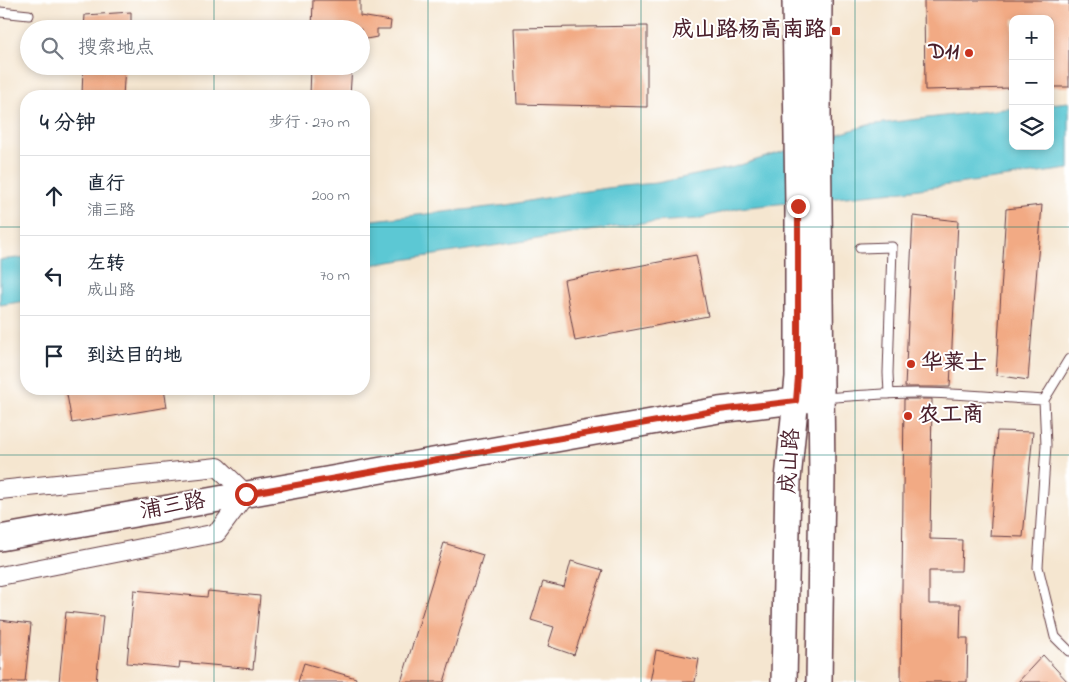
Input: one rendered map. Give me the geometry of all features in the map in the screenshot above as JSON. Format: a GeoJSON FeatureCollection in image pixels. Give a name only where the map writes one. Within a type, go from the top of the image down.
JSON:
{"type":"FeatureCollection","features":[{"type":"Feature","properties":{"kind":"main road","name":"成山路"},"geometry":{"type":"LineString","coordinates":[[796,0],[808,115]]}},
{"type":"Feature","properties":{"kind":"main road","name":"成山路"},"geometry":{"type":"LineString","coordinates":[[784,682],[788,479],[798,377],[808,205],[808,115],[819,0]]}},
{"type":"Feature","properties":{"kind":"main road","name":"成山路"},"geometry":{"type":"LineString","coordinates":[[808,205],[820,398],[822,477],[819,682]]}},
{"type":"Feature","properties":{"kind":"main road","name":"浦三路"},"geometry":{"type":"LineString","coordinates":[[4,537],[719,410],[820,398]]}},
{"type":"Feature","properties":{"kind":"street"},"geometry":{"type":"LineString","coordinates":[[0,490],[218,466],[246,494],[217,533],[0,576]]}},
{"type":"Feature","properties":{"kind":"lane"},"geometry":{"type":"LineString","coordinates":[[0,12],[29,15]]}},
{"type":"Feature","properties":{"kind":"lane"},"geometry":{"type":"LineString","coordinates":[[860,248],[892,247],[889,394]]}},
{"type":"Feature","properties":{"kind":"lane"},"geometry":{"type":"LineString","coordinates":[[1069,359],[1044,400],[1046,445],[1038,568],[1055,637],[1069,651]]}},
{"type":"Feature","properties":{"kind":"lane"},"geometry":{"type":"LineString","coordinates":[[820,398],[889,394],[968,394],[996,398],[1044,400]]}},
{"type":"Feature","properties":{"kind":"water"},"geometry":{"type":"Polygon","coordinates":[[[1069,102],[1069,169],[904,191],[739,208],[697,219],[641,223],[370,265],[370,220],[507,205],[572,193],[657,183],[734,167],[868,125],[1009,108],[1009,150],[1054,150],[1054,104],[1069,102]]]}},
{"type":"Feature","properties":{"kind":"water"},"geometry":{"type":"Polygon","coordinates":[[[20,258],[20,302],[0,305],[0,260],[20,258]]]}},
{"type":"Feature","properties":{"kind":"building"},"geometry":{"type":"Polygon","coordinates":[[[313,0],[360,0],[360,16],[391,21],[390,29],[377,29],[377,37],[370,38],[370,20],[312,20],[313,0]]]}},
{"type":"Feature","properties":{"kind":"building","name":"D11"},"geometry":{"type":"Polygon","coordinates":[[[924,0],[1069,0],[1069,87],[1054,87],[1054,15],[1009,15],[1009,88],[925,90],[924,0]]]}},
{"type":"Feature","properties":{"kind":"building"},"geometry":{"type":"Polygon","coordinates":[[[131,12],[131,20],[85,20],[85,15],[131,12]]]}},
{"type":"Feature","properties":{"kind":"building"},"geometry":{"type":"Polygon","coordinates":[[[647,26],[647,107],[517,104],[514,28],[647,26]]]}},
{"type":"Feature","properties":{"kind":"building"},"geometry":{"type":"Polygon","coordinates":[[[83,75],[124,75],[123,90],[82,90],[83,75]]]}},
{"type":"Feature","properties":{"kind":"building"},"geometry":{"type":"Polygon","coordinates":[[[311,75],[351,75],[350,90],[310,90],[311,75]]]}},
{"type":"Feature","properties":{"kind":"building"},"geometry":{"type":"Polygon","coordinates":[[[1042,205],[1028,380],[996,375],[1006,209],[1042,205]]]}},
{"type":"Feature","properties":{"kind":"building"},"geometry":{"type":"Polygon","coordinates":[[[913,216],[958,221],[950,387],[905,387],[913,216]]]}},
{"type":"Feature","properties":{"kind":"building"},"geometry":{"type":"Polygon","coordinates":[[[696,255],[708,316],[575,341],[564,280],[696,255]]]}},
{"type":"Feature","properties":{"kind":"building"},"geometry":{"type":"Polygon","coordinates":[[[67,395],[165,395],[167,407],[72,423],[67,395]]]}},
{"type":"Feature","properties":{"kind":"building"},"geometry":{"type":"Polygon","coordinates":[[[904,399],[932,399],[930,539],[962,540],[961,571],[929,571],[929,604],[961,604],[960,638],[968,638],[967,682],[901,682],[904,399]]]}},
{"type":"Feature","properties":{"kind":"building"},"geometry":{"type":"Polygon","coordinates":[[[997,431],[1033,432],[1023,537],[990,536],[997,431]]]}},
{"type":"Feature","properties":{"kind":"building"},"geometry":{"type":"Polygon","coordinates":[[[444,543],[483,555],[444,682],[401,682],[444,543]]]}},
{"type":"Feature","properties":{"kind":"building"},"geometry":{"type":"Polygon","coordinates":[[[571,561],[603,570],[574,655],[548,646],[554,627],[531,620],[543,582],[564,587],[571,561]]]}},
{"type":"Feature","properties":{"kind":"building"},"geometry":{"type":"Polygon","coordinates":[[[134,590],[207,597],[208,591],[260,596],[253,669],[180,662],[179,668],[127,663],[134,590]]]}},
{"type":"Feature","properties":{"kind":"building"},"geometry":{"type":"Polygon","coordinates":[[[66,612],[103,616],[96,682],[59,682],[66,612]]]}},
{"type":"Feature","properties":{"kind":"building"},"geometry":{"type":"Polygon","coordinates":[[[0,620],[31,624],[25,682],[0,682],[0,620]]]}},
{"type":"Feature","properties":{"kind":"building"},"geometry":{"type":"Polygon","coordinates":[[[656,650],[699,659],[695,682],[650,682],[656,650]]]}},
{"type":"Feature","properties":{"kind":"building"},"geometry":{"type":"Polygon","coordinates":[[[1043,655],[1068,682],[1018,682],[1043,655]]]}},
{"type":"Feature","properties":{"kind":"building"},"geometry":{"type":"Polygon","coordinates":[[[304,663],[356,678],[355,682],[298,682],[304,663]]]}},
{"type":"Feature","properties":{"kind":"place","name":"成山路杨高南路"},"geometry":{"type":"Point","coordinates":[836,31]}},
{"type":"Feature","properties":{"kind":"place","name":"D11"},"geometry":{"type":"Point","coordinates":[969,53]}},
{"type":"Feature","properties":{"kind":"place","name":"华莱士"},"geometry":{"type":"Point","coordinates":[911,364]}},
{"type":"Feature","properties":{"kind":"place","name":"农工商"},"geometry":{"type":"Point","coordinates":[908,416]}},
{"type":"Feature","properties":{"kind":"route"},"geometry":{"type":"LineString","coordinates":[[246,494],[719,410],[796,401],[798,377],[798,206]]}}]}
